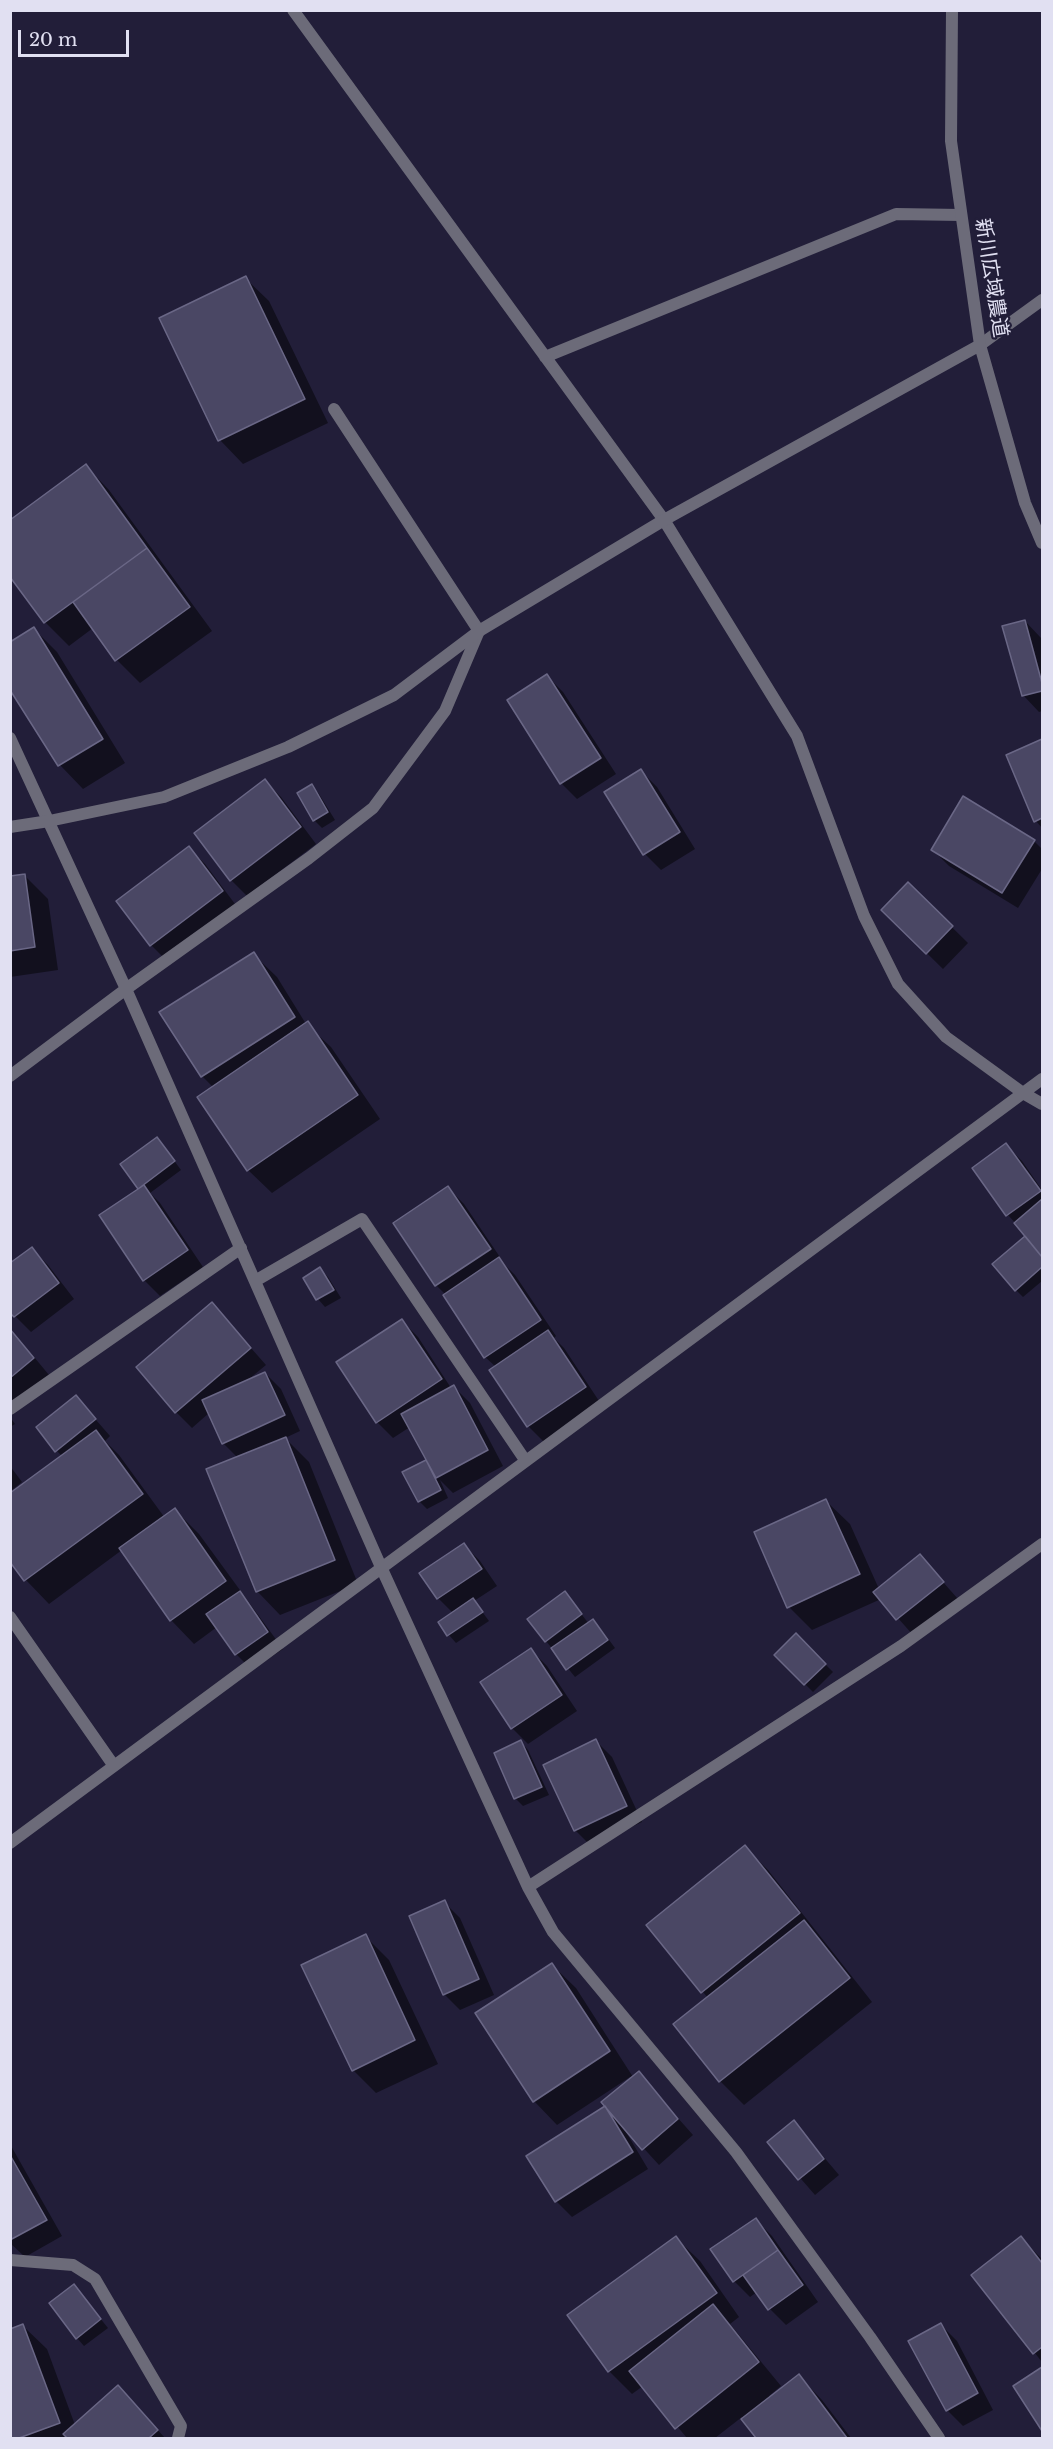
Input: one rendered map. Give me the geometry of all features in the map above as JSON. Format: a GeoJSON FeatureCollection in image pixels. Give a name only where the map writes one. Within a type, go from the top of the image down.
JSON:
{"type":"FeatureCollection","features":[{"type":"Feature","properties":{"kind":"street"},"geometry":{"type":"LineString","coordinates":[[293,10],[664,519],[797,736],[864,916],[898,984],[946,1036],[1023,1093],[1042,1104]]}},
{"type":"Feature","properties":{"kind":"street","name":"新川広域農道"},"geometry":{"type":"LineString","coordinates":[[952,10],[951,141],[980,345],[1025,503],[1042,543]]}},
{"type":"Feature","properties":{"kind":"street"},"geometry":{"type":"LineString","coordinates":[[545,357],[896,214],[961,215]]}},
{"type":"Feature","properties":{"kind":"street"},"geometry":{"type":"LineString","coordinates":[[10,827],[164,797],[288,747],[394,695],[479,631],[664,519],[980,345],[1042,300]]}},
{"type":"Feature","properties":{"kind":"street"},"geometry":{"type":"LineString","coordinates":[[334,409],[479,631]]}},
{"type":"Feature","properties":{"kind":"street"},"geometry":{"type":"LineString","coordinates":[[10,1076],[126,989],[309,858],[373,808],[445,711],[479,631]]}},
{"type":"Feature","properties":{"kind":"street"},"geometry":{"type":"LineString","coordinates":[[10,738],[126,989],[381,1567],[528,1887],[553,1932],[735,2152],[870,2337],[939,2439]]}},
{"type":"Feature","properties":{"kind":"street"},"geometry":{"type":"LineString","coordinates":[[10,1843],[1042,1078]]}},
{"type":"Feature","properties":{"kind":"street"},"geometry":{"type":"LineString","coordinates":[[255,1281],[362,1219],[525,1461]]}},
{"type":"Feature","properties":{"kind":"street"},"geometry":{"type":"LineString","coordinates":[[10,1409],[241,1248]]}},
{"type":"Feature","properties":{"kind":"street"},"geometry":{"type":"LineString","coordinates":[[528,1887],[901,1646],[1042,1544]]}},
{"type":"Feature","properties":{"kind":"street"},"geometry":{"type":"LineString","coordinates":[[10,1617],[114,1766]]}},
{"type":"Feature","properties":{"kind":"street"},"geometry":{"type":"LineString","coordinates":[[10,2260],[73,2265],[95,2279],[182,2426],[178,2439]]}},
{"type":"Feature","properties":{"kind":"building"},"geometry":{"type":"Polygon","coordinates":[[[246,276],[305,399],[218,441],[159,318],[246,276]]]}},
{"type":"Feature","properties":{"kind":"building"},"geometry":{"type":"Polygon","coordinates":[[[86,464],[147,548],[44,623],[10,577],[10,520],[86,464]]]}},
{"type":"Feature","properties":{"kind":"building"},"geometry":{"type":"Polygon","coordinates":[[[147,548],[190,607],[115,661],[73,602],[147,548]]]}},
{"type":"Feature","properties":{"kind":"building"},"geometry":{"type":"Polygon","coordinates":[[[1025,620],[1042,683],[1042,691],[1022,696],[1002,626],[1025,620]]]}},
{"type":"Feature","properties":{"kind":"building"},"geometry":{"type":"Polygon","coordinates":[[[34,627],[103,739],[58,766],[10,690],[10,642],[34,627]]]}},
{"type":"Feature","properties":{"kind":"building"},"geometry":{"type":"Polygon","coordinates":[[[547,674],[601,758],[560,784],[507,700],[547,674]]]}},
{"type":"Feature","properties":{"kind":"building"},"geometry":{"type":"Polygon","coordinates":[[[1042,739],[1042,818],[1034,822],[1006,755],[1042,739]]]}},
{"type":"Feature","properties":{"kind":"building"},"geometry":{"type":"Polygon","coordinates":[[[641,769],[680,832],[643,855],[604,792],[641,769]]]}},
{"type":"Feature","properties":{"kind":"building"},"geometry":{"type":"Polygon","coordinates":[[[265,779],[301,827],[230,881],[194,833],[265,779]]]}},
{"type":"Feature","properties":{"kind":"building"},"geometry":{"type":"Polygon","coordinates":[[[312,784],[328,812],[313,821],[297,793],[312,784]]]}},
{"type":"Feature","properties":{"kind":"building"},"geometry":{"type":"Polygon","coordinates":[[[963,796],[1035,840],[1002,893],[931,850],[963,796]]]}},
{"type":"Feature","properties":{"kind":"building"},"geometry":{"type":"Polygon","coordinates":[[[189,846],[223,891],[150,946],[116,901],[189,846]]]}},
{"type":"Feature","properties":{"kind":"building"},"geometry":{"type":"Polygon","coordinates":[[[25,874],[35,947],[10,951],[10,876],[25,874]]]}},
{"type":"Feature","properties":{"kind":"building"},"geometry":{"type":"Polygon","coordinates":[[[908,882],[953,926],[926,954],[881,910],[908,882]]]}},
{"type":"Feature","properties":{"kind":"building"},"geometry":{"type":"Polygon","coordinates":[[[254,952],[295,1017],[201,1077],[159,1012],[254,952]]]}},
{"type":"Feature","properties":{"kind":"building"},"geometry":{"type":"Polygon","coordinates":[[[308,1021],[358,1095],[247,1171],[197,1097],[308,1021]]]}},
{"type":"Feature","properties":{"kind":"building"},"geometry":{"type":"Polygon","coordinates":[[[157,1137],[175,1161],[138,1189],[120,1164],[157,1137]]]}},
{"type":"Feature","properties":{"kind":"building"},"geometry":{"type":"Polygon","coordinates":[[[1006,1143],[1041,1191],[1006,1216],[972,1168],[1006,1143]]]}},
{"type":"Feature","properties":{"kind":"building"},"geometry":{"type":"Polygon","coordinates":[[[144,1185],[188,1250],[143,1281],[99,1215],[144,1185]]]}},
{"type":"Feature","properties":{"kind":"building"},"geometry":{"type":"Polygon","coordinates":[[[448,1186],[491,1249],[435,1286],[393,1223],[448,1186]]]}},
{"type":"Feature","properties":{"kind":"building"},"geometry":{"type":"Polygon","coordinates":[[[1042,1199],[1042,1257],[1014,1223],[1042,1199]]]}},
{"type":"Feature","properties":{"kind":"building"},"geometry":{"type":"Polygon","coordinates":[[[1025,1236],[1042,1257],[1042,1267],[1015,1291],[992,1264],[1025,1236]]]}},
{"type":"Feature","properties":{"kind":"building"},"geometry":{"type":"Polygon","coordinates":[[[32,1247],[59,1283],[14,1317],[10,1313],[10,1263],[32,1247]]]}},
{"type":"Feature","properties":{"kind":"building"},"geometry":{"type":"Polygon","coordinates":[[[499,1257],[541,1320],[484,1358],[443,1295],[499,1257]]]}},
{"type":"Feature","properties":{"kind":"building"},"geometry":{"type":"Polygon","coordinates":[[[320,1267],[334,1290],[316,1300],[303,1278],[320,1267]]]}},
{"type":"Feature","properties":{"kind":"building"},"geometry":{"type":"Polygon","coordinates":[[[212,1302],[251,1348],[175,1413],[136,1367],[212,1302]]]}},
{"type":"Feature","properties":{"kind":"building"},"geometry":{"type":"Polygon","coordinates":[[[402,1319],[442,1379],[376,1423],[336,1362],[402,1319]]]}},
{"type":"Feature","properties":{"kind":"building"},"geometry":{"type":"Polygon","coordinates":[[[10,1329],[34,1358],[10,1378],[10,1329]]]}},
{"type":"Feature","properties":{"kind":"building"},"geometry":{"type":"Polygon","coordinates":[[[548,1330],[586,1387],[527,1427],[489,1370],[548,1330]]]}},
{"type":"Feature","properties":{"kind":"building"},"geometry":{"type":"Polygon","coordinates":[[[265,1372],[285,1415],[222,1444],[202,1400],[265,1372]]]}},
{"type":"Feature","properties":{"kind":"building"},"geometry":{"type":"Polygon","coordinates":[[[454,1385],[488,1450],[436,1478],[401,1414],[454,1385]]]}},
{"type":"Feature","properties":{"kind":"building"},"geometry":{"type":"Polygon","coordinates":[[[76,1395],[96,1419],[55,1452],[36,1427],[76,1395]]]}},
{"type":"Feature","properties":{"kind":"building"},"geometry":{"type":"Polygon","coordinates":[[[96,1430],[143,1494],[24,1581],[10,1562],[10,1493],[96,1430]]]}},
{"type":"Feature","properties":{"kind":"building"},"geometry":{"type":"Polygon","coordinates":[[[286,1437],[335,1560],[256,1592],[206,1469],[286,1437]]]}},
{"type":"Feature","properties":{"kind":"building"},"geometry":{"type":"Polygon","coordinates":[[[426,1460],[441,1490],[418,1502],[402,1472],[426,1460]]]}},
{"type":"Feature","properties":{"kind":"building"},"geometry":{"type":"Polygon","coordinates":[[[826,1499],[860,1574],[787,1608],[754,1532],[826,1499]]]}},
{"type":"Feature","properties":{"kind":"building"},"geometry":{"type":"Polygon","coordinates":[[[175,1508],[226,1581],[170,1621],[119,1548],[175,1508]]]}},
{"type":"Feature","properties":{"kind":"building"},"geometry":{"type":"Polygon","coordinates":[[[464,1543],[482,1569],[437,1599],[419,1573],[464,1543]]]}},
{"type":"Feature","properties":{"kind":"building"},"geometry":{"type":"Polygon","coordinates":[[[920,1554],[944,1582],[896,1620],[873,1592],[920,1554]]]}},
{"type":"Feature","properties":{"kind":"building"},"geometry":{"type":"Polygon","coordinates":[[[240,1591],[268,1632],[235,1655],[206,1614],[240,1591]]]}},
{"type":"Feature","properties":{"kind":"building"},"geometry":{"type":"Polygon","coordinates":[[[565,1591],[582,1614],[545,1642],[527,1619],[565,1591]]]}},
{"type":"Feature","properties":{"kind":"building"},"geometry":{"type":"Polygon","coordinates":[[[473,1598],[483,1612],[447,1636],[438,1622],[473,1598]]]}},
{"type":"Feature","properties":{"kind":"building"},"geometry":{"type":"Polygon","coordinates":[[[593,1619],[608,1640],[566,1670],[551,1648],[593,1619]]]}},
{"type":"Feature","properties":{"kind":"building"},"geometry":{"type":"Polygon","coordinates":[[[796,1633],[826,1664],[804,1685],[774,1655],[796,1633]]]}},
{"type":"Feature","properties":{"kind":"building"},"geometry":{"type":"Polygon","coordinates":[[[531,1648],[562,1695],[511,1729],[480,1682],[531,1648]]]}},
{"type":"Feature","properties":{"kind":"building"},"geometry":{"type":"Polygon","coordinates":[[[596,1739],[627,1806],[574,1831],[543,1765],[596,1739]]]}},
{"type":"Feature","properties":{"kind":"building"},"geometry":{"type":"Polygon","coordinates":[[[521,1740],[542,1787],[514,1799],[494,1753],[521,1740]]]}},
{"type":"Feature","properties":{"kind":"building"},"geometry":{"type":"Polygon","coordinates":[[[745,1845],[800,1913],[701,1993],[646,1925],[745,1845]]]}},
{"type":"Feature","properties":{"kind":"building"},"geometry":{"type":"Polygon","coordinates":[[[445,1900],[479,1979],[443,1995],[409,1916],[445,1900]]]}},
{"type":"Feature","properties":{"kind":"building"},"geometry":{"type":"Polygon","coordinates":[[[804,1920],[850,1978],[719,2082],[673,2024],[804,1920]]]}},
{"type":"Feature","properties":{"kind":"building"},"geometry":{"type":"Polygon","coordinates":[[[366,1934],[415,2040],[352,2071],[301,1965],[366,1934]]]}},
{"type":"Feature","properties":{"kind":"building"},"geometry":{"type":"Polygon","coordinates":[[[552,1963],[610,2051],[533,2102],[475,2013],[552,1963]]]}},
{"type":"Feature","properties":{"kind":"building"},"geometry":{"type":"Polygon","coordinates":[[[639,2071],[678,2119],[642,2150],[601,2102],[639,2071]]]}},
{"type":"Feature","properties":{"kind":"building"},"geometry":{"type":"Polygon","coordinates":[[[605,2106],[633,2152],[555,2202],[526,2156],[605,2106]]]}},
{"type":"Feature","properties":{"kind":"building"},"geometry":{"type":"Polygon","coordinates":[[[794,2120],[824,2159],[798,2180],[767,2142],[794,2120]]]}},
{"type":"Feature","properties":{"kind":"building"},"geometry":{"type":"Polygon","coordinates":[[[10,2155],[47,2220],[10,2240],[10,2155]]]}},
{"type":"Feature","properties":{"kind":"building"},"geometry":{"type":"Polygon","coordinates":[[[756,2218],[778,2250],[733,2282],[710,2249],[756,2218]]]}},
{"type":"Feature","properties":{"kind":"building"},"geometry":{"type":"Polygon","coordinates":[[[676,2236],[717,2293],[608,2372],[567,2315],[676,2236]]]}},
{"type":"Feature","properties":{"kind":"building"},"geometry":{"type":"Polygon","coordinates":[[[1021,2236],[1042,2263],[1042,2347],[1033,2354],[971,2275],[1021,2236]]]}},
{"type":"Feature","properties":{"kind":"building"},"geometry":{"type":"Polygon","coordinates":[[[778,2250],[803,2285],[768,2310],[743,2275],[778,2250]]]}},
{"type":"Feature","properties":{"kind":"building"},"geometry":{"type":"Polygon","coordinates":[[[74,2284],[101,2319],[76,2339],[49,2303],[74,2284]]]}},
{"type":"Feature","properties":{"kind":"building"},"geometry":{"type":"Polygon","coordinates":[[[713,2304],[759,2362],[675,2429],[629,2371],[713,2304]]]}},
{"type":"Feature","properties":{"kind":"building"},"geometry":{"type":"Polygon","coordinates":[[[941,2323],[978,2393],[946,2411],[908,2341],[941,2323]]]}},
{"type":"Feature","properties":{"kind":"building"},"geometry":{"type":"Polygon","coordinates":[[[23,2324],[60,2423],[19,2438],[10,2438],[10,2329],[23,2324]]]}},
{"type":"Feature","properties":{"kind":"building"},"geometry":{"type":"Polygon","coordinates":[[[1042,2367],[1042,2431],[1013,2386],[1042,2367]]]}},
{"type":"Feature","properties":{"kind":"building"},"geometry":{"type":"Polygon","coordinates":[[[799,2374],[847,2438],[756,2438],[741,2419],[799,2374]]]}},
{"type":"Feature","properties":{"kind":"building"},"geometry":{"type":"Polygon","coordinates":[[[118,2385],[158,2430],[149,2438],[67,2438],[63,2434],[118,2385]]]}}]}
